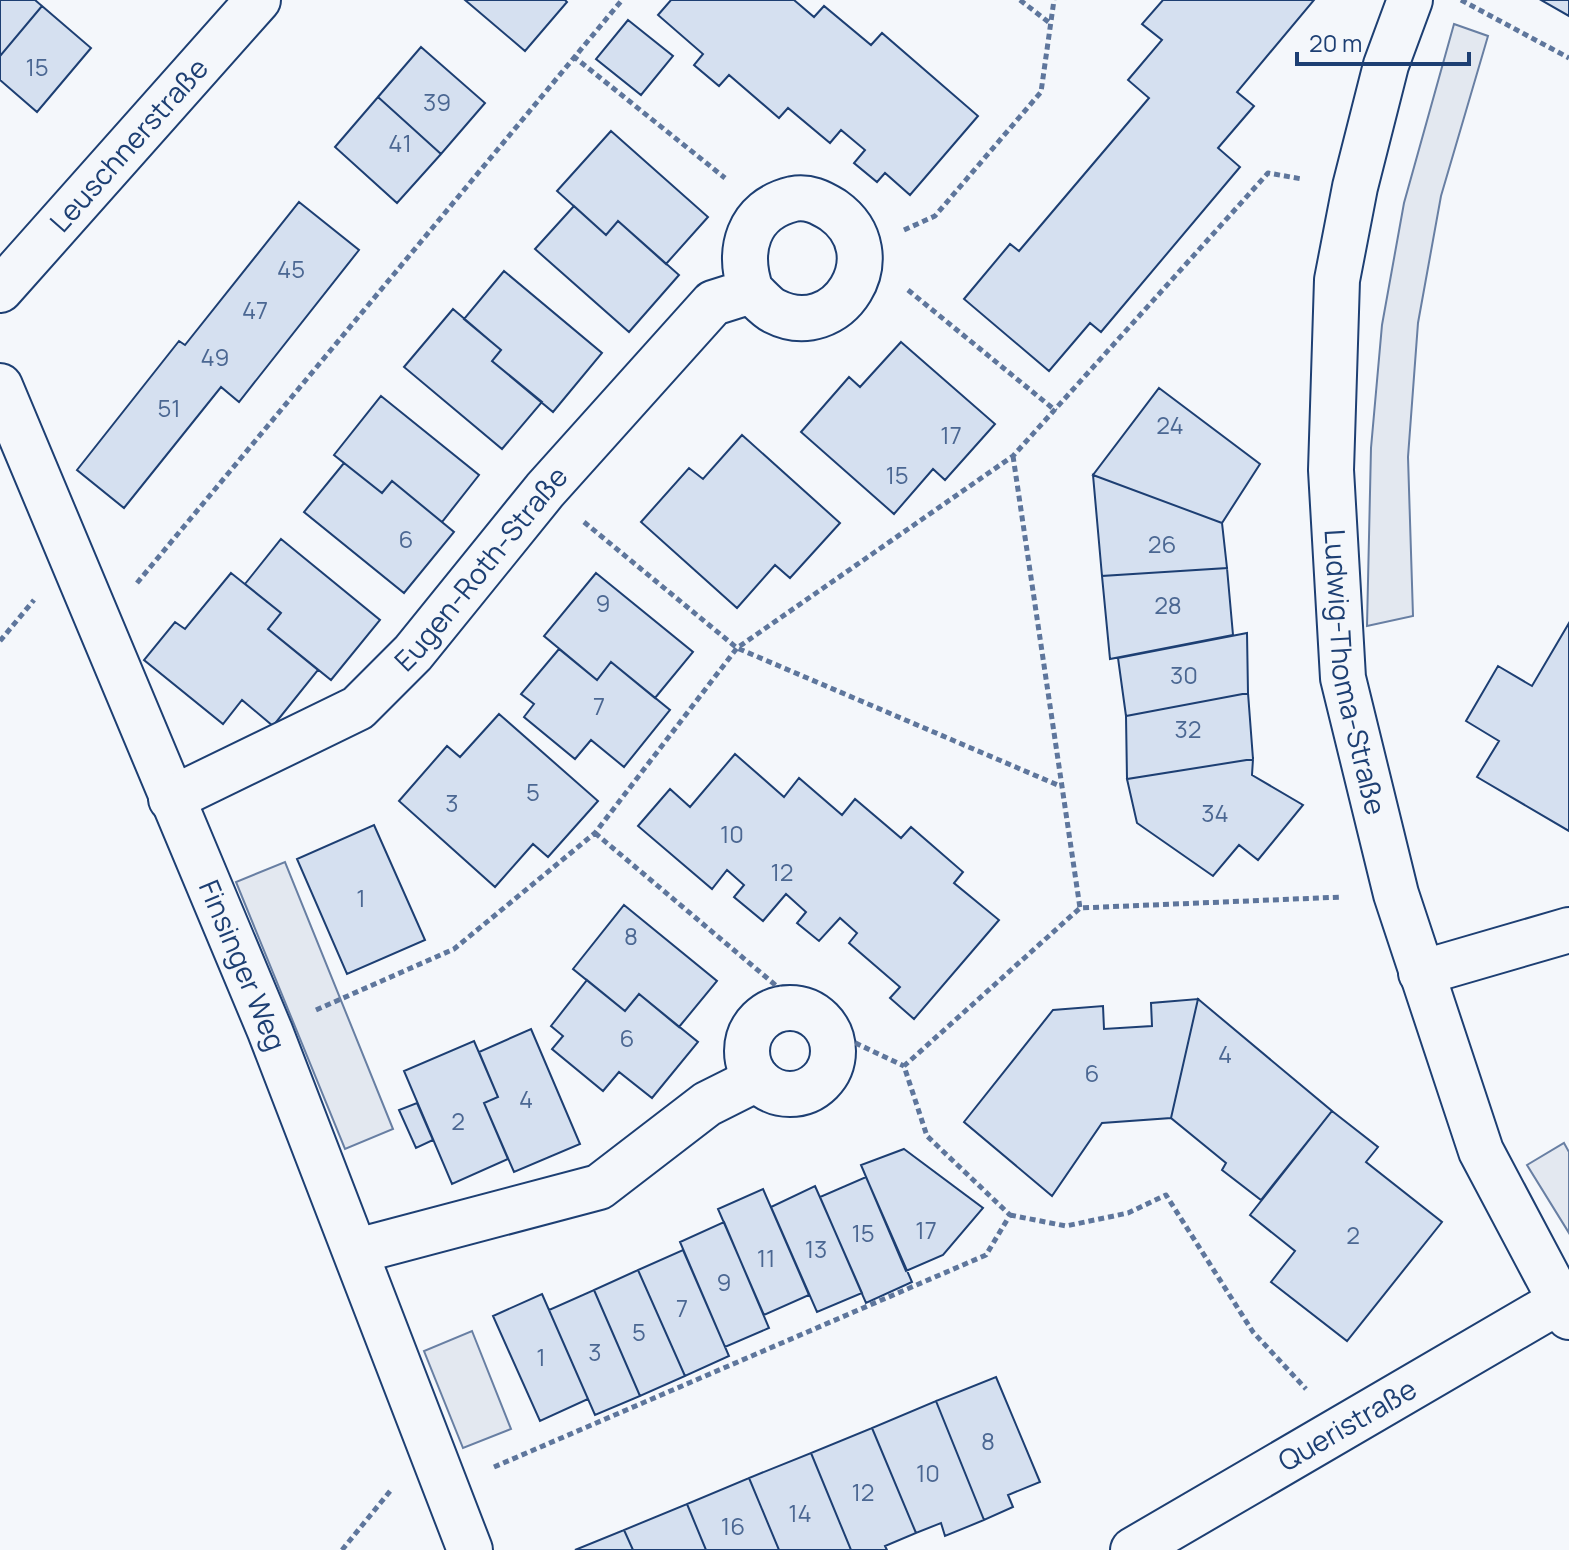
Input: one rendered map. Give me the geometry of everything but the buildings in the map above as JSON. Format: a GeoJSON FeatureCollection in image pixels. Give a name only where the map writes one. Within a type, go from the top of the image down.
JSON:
{"type":"FeatureCollection","features":[{"type":"Feature","properties":{"kind":"street","name":"Leuschnerstraße"},"geometry":{"type":"LineString","coordinates":[[0,290],[258,0]]}},
{"type":"Feature","properties":{"kind":"street","name":"Ludwig-Thoma-Straße"},"geometry":{"type":"LineString","coordinates":[[1410,0],[1386,65],[1355,187],[1337,280],[1331,470],[1343,678],[1396,894],[1481,1151],[1565,1309]]}},
{"type":"Feature","properties":{"kind":"street"},"geometry":{"type":"LineString","coordinates":[[803,197],[824,204],[846,220],[855,234],[859,250],[861,259],[855,283],[841,302],[822,314],[787,316],[771,310],[751,291],[742,259],[752,226],[766,211],[783,202],[803,197]]}},
{"type":"Feature","properties":{"kind":"street","name":"Eugen-Roth-Straße"},"geometry":{"type":"LineString","coordinates":[[171,799],[358,708],[413,653],[545,490],[713,303],[751,291]]}},
{"type":"Feature","properties":{"kind":"street","name":"Finsinger Weg"},"geometry":{"type":"LineString","coordinates":[[0,386],[270,1031],[470,1550]]}},
{"type":"Feature","properties":{"kind":"street"},"geometry":{"type":"LineString","coordinates":[[1421,973],[1569,930]]}},
{"type":"Feature","properties":{"kind":"street"},"geometry":{"type":"LineString","coordinates":[[793,1008],[816,1020],[833,1054],[825,1078],[815,1087],[790,1094],[778,1093],[757,1079],[748,1056],[751,1031],[769,1013],[793,1008]]}},
{"type":"Feature","properties":{"kind":"street"},"geometry":{"type":"LineString","coordinates":[[357,1251],[599,1187],[707,1104],[757,1079]]}},
{"type":"Feature","properties":{"kind":"street","name":"Queristraße"},"geometry":{"type":"LineString","coordinates":[[1133,1550],[1346,1424],[1565,1309]]}},
{"type":"Feature","properties":{"kind":"path"},"geometry":{"type":"LineString","coordinates":[[97,617],[136,584],[622,0]]}},
{"type":"Feature","properties":{"kind":"path"},"geometry":{"type":"LineString","coordinates":[[1020,0],[1051,24]]}},
{"type":"Feature","properties":{"kind":"path"},"geometry":{"type":"LineString","coordinates":[[1054,0],[1041,92],[935,216],[859,250],[1056,411]]}},
{"type":"Feature","properties":{"kind":"path"},"geometry":{"type":"LineString","coordinates":[[1461,0],[1569,58]]}},
{"type":"Feature","properties":{"kind":"path"},"geometry":{"type":"LineString","coordinates":[[573,56],[766,211]]}},
{"type":"Feature","properties":{"kind":"path"},"geometry":{"type":"LineString","coordinates":[[270,1031],[454,949],[595,833],[737,648],[1013,456],[1268,173],[1355,187]]}},
{"type":"Feature","properties":{"kind":"path"},"geometry":{"type":"LineString","coordinates":[[1013,456],[1080,908]]}},
{"type":"Feature","properties":{"kind":"path"},"geometry":{"type":"LineString","coordinates":[[545,490],[737,648],[1061,786]]}},
{"type":"Feature","properties":{"kind":"path"},"geometry":{"type":"LineString","coordinates":[[595,833],[816,1020],[904,1066],[927,1136],[1010,1215],[1066,1226],[1128,1213],[1166,1195],[1253,1332],[1331,1414],[1346,1424]]}},
{"type":"Feature","properties":{"kind":"path"},"geometry":{"type":"LineString","coordinates":[[904,1066],[1080,908],[1396,894]]}},
{"type":"Feature","properties":{"kind":"path"},"geometry":{"type":"LineString","coordinates":[[447,1490],[986,1255],[1010,1215]]}},
{"type":"Feature","properties":{"kind":"path"},"geometry":{"type":"LineString","coordinates":[[342,1550],[429,1443]]}},
{"type":"Feature","properties":{"kind":"shaded area"},"geometry":{"type":"Polygon","coordinates":[[[1454,24],[1488,36],[1441,196],[1418,323],[1408,457],[1413,616],[1367,626],[1371,448],[1382,325],[1404,203],[1454,24]]]}},
{"type":"Feature","properties":{"kind":"shaded area"},"geometry":{"type":"Polygon","coordinates":[[[285,862],[393,1129],[345,1149],[236,882],[285,862]]]}},
{"type":"Feature","properties":{"kind":"shaded area"},"geometry":{"type":"Polygon","coordinates":[[[1564,1143],[1569,1152],[1569,1233],[1527,1165],[1564,1143]]]}},
{"type":"Feature","properties":{"kind":"shaded area"},"geometry":{"type":"Polygon","coordinates":[[[472,1331],[511,1429],[463,1448],[424,1351],[472,1331]]]}}]}
